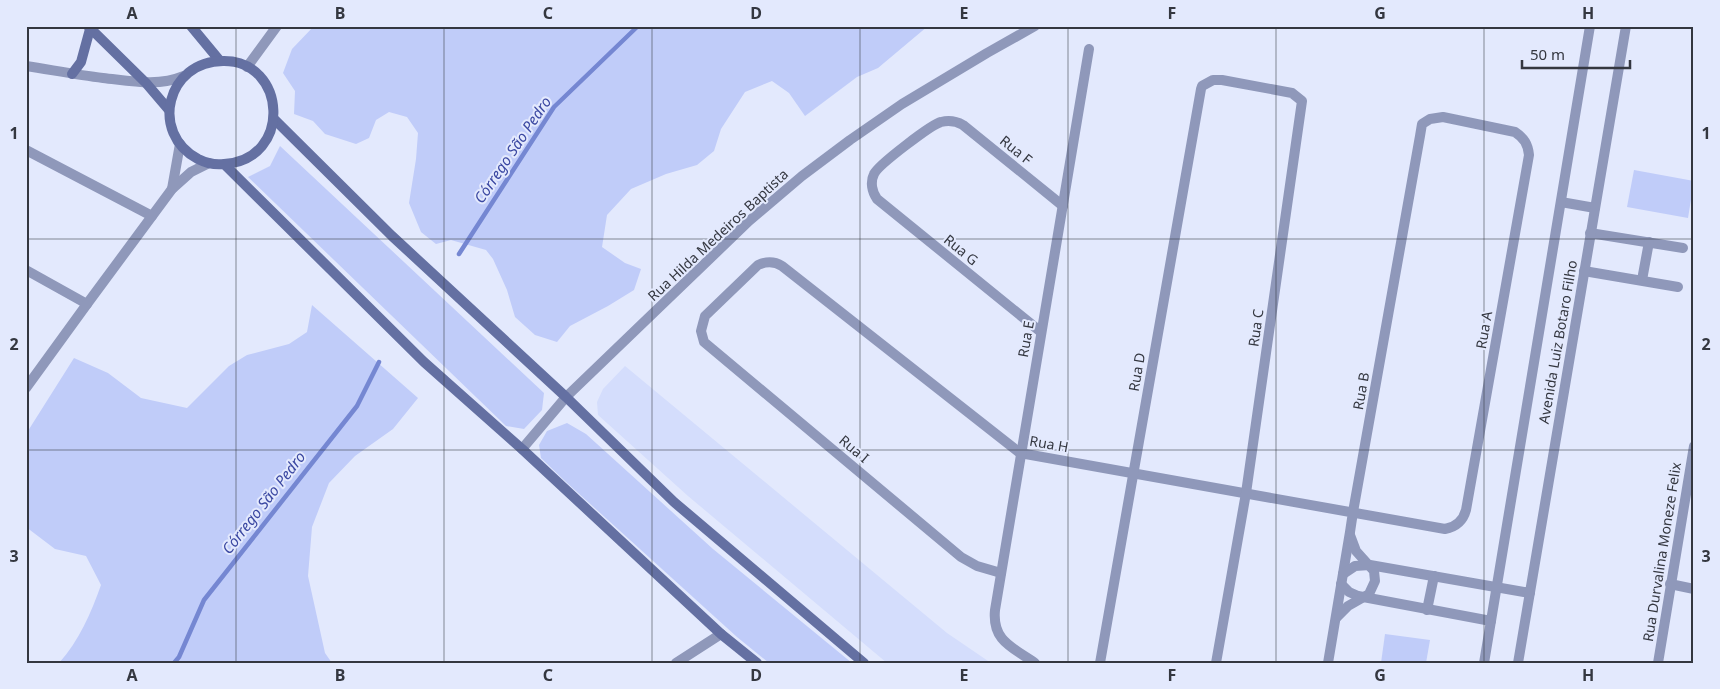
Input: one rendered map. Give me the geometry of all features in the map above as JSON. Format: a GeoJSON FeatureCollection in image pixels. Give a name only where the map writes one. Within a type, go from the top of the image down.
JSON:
{"type":"FeatureCollection","features":[{"type":"Feature","properties":{"kind":"main road"},"geometry":{"type":"LineString","coordinates":[[191,26],[220,61]]}},
{"type":"Feature","properties":{"kind":"main road"},"geometry":{"type":"LineString","coordinates":[[72,74],[82,62],[89,28]]}},
{"type":"Feature","properties":{"kind":"main road"},"geometry":{"type":"LineString","coordinates":[[89,28],[146,83],[169,110]]}},
{"type":"Feature","properties":{"kind":"main road"},"geometry":{"type":"LineString","coordinates":[[220,61],[247,67],[264,81],[271,94],[274,119],[268,137],[260,149],[248,158],[234,164],[219,165],[204,162],[191,155],[180,144],[173,131],[169,110],[175,88],[184,76],[196,67],[210,62],[220,61]]}},
{"type":"Feature","properties":{"kind":"main road"},"geometry":{"type":"LineString","coordinates":[[274,119],[392,236],[566,397],[674,502],[864,663]]}},
{"type":"Feature","properties":{"kind":"main road"},"geometry":{"type":"LineString","coordinates":[[224,164],[424,362],[522,449],[721,634],[757,663]]}},
{"type":"Feature","properties":{"kind":"street"},"geometry":{"type":"LineString","coordinates":[[247,67],[277,26]]}},
{"type":"Feature","properties":{"kind":"street","name":"Rua Hilda Medeiros Baptista"},"geometry":{"type":"LineString","coordinates":[[522,449],[566,397],[749,221],[802,176],[902,104],[1035,26]]}},
{"type":"Feature","properties":{"kind":"street","name":"Avenida Luiz Botaro Filho"},"geometry":{"type":"LineString","coordinates":[[1484,663],[1590,26]]}},
{"type":"Feature","properties":{"kind":"street","name":"Avenida Luiz Botaro Filho"},"geometry":{"type":"LineString","coordinates":[[1518,663],[1626,26]]}},
{"type":"Feature","properties":{"kind":"street","name":"Rua E"},"geometry":{"type":"LineString","coordinates":[[1035,663],[1003,641],[998,633],[994,618],[1020,453],[1089,49]]}},
{"type":"Feature","properties":{"kind":"street"},"geometry":{"type":"LineString","coordinates":[[26,66],[146,83],[176,80],[184,76]]}},
{"type":"Feature","properties":{"kind":"street","name":"Rua C"},"geometry":{"type":"LineString","coordinates":[[1202,86],[1213,80],[1222,80],[1292,93],[1302,101],[1246,493],[1216,663]]}},
{"type":"Feature","properties":{"kind":"street","name":"Rua D"},"geometry":{"type":"LineString","coordinates":[[1100,663],[1202,86]]}},
{"type":"Feature","properties":{"kind":"street","name":"Rua A"},"geometry":{"type":"LineString","coordinates":[[1353,512],[1445,529],[1459,523],[1464,517],[1466,510],[1528,151],[1524,140],[1519,134],[1511,131],[1443,117],[1422,124]]}},
{"type":"Feature","properties":{"kind":"street","name":"Rua F"},"geometry":{"type":"LineString","coordinates":[[950,121],[964,125],[1063,206]]}},
{"type":"Feature","properties":{"kind":"street","name":"Rua G"},"geometry":{"type":"LineString","coordinates":[[950,121],[936,123],[879,166],[873,176],[873,192],[877,199],[1041,332]]}},
{"type":"Feature","properties":{"kind":"street","name":"Rua B"},"geometry":{"type":"LineString","coordinates":[[1328,663],[1422,124]]}},
{"type":"Feature","properties":{"kind":"street"},"geometry":{"type":"LineString","coordinates":[[172,189],[180,144]]}},
{"type":"Feature","properties":{"kind":"street"},"geometry":{"type":"LineString","coordinates":[[26,150],[152,216]]}},
{"type":"Feature","properties":{"kind":"street"},"geometry":{"type":"LineString","coordinates":[[26,388],[172,189],[191,172],[209,163]]}},
{"type":"Feature","properties":{"kind":"street"},"geometry":{"type":"LineString","coordinates":[[1561,202],[1594,208]]}},
{"type":"Feature","properties":{"kind":"street"},"geometry":{"type":"LineString","coordinates":[[1590,233],[1683,248]]}},
{"type":"Feature","properties":{"kind":"street"},"geometry":{"type":"LineString","coordinates":[[1642,280],[1649,242]]}},
{"type":"Feature","properties":{"kind":"street","name":"Rua H"},"geometry":{"type":"LineString","coordinates":[[770,262],[782,266],[1020,453],[1353,512]]}},
{"type":"Feature","properties":{"kind":"street","name":"Rua I"},"geometry":{"type":"LineString","coordinates":[[770,262],[758,265],[706,316],[701,331],[704,342],[961,557],[977,566],[1001,573]]}},
{"type":"Feature","properties":{"kind":"street"},"geometry":{"type":"LineString","coordinates":[[26,270],[86,304]]}},
{"type":"Feature","properties":{"kind":"street"},"geometry":{"type":"LineString","coordinates":[[1584,271],[1678,287]]}},
{"type":"Feature","properties":{"kind":"street","name":"Rua Durvalina Moneze Felix"},"geometry":{"type":"LineString","coordinates":[[1658,663],[1670,584],[1692,471],[1694,446]]}},
{"type":"Feature","properties":{"kind":"street"},"geometry":{"type":"LineString","coordinates":[[1336,619],[1348,606],[1364,598],[1372,591],[1376,582],[1370,565],[1356,551],[1350,532]]}},
{"type":"Feature","properties":{"kind":"street"},"geometry":{"type":"LineString","coordinates":[[1490,621],[1364,598],[1349,592],[1342,579],[1356,566],[1370,565],[1530,593]]}},
{"type":"Feature","properties":{"kind":"street"},"geometry":{"type":"LineString","coordinates":[[1427,610],[1434,576]]}},
{"type":"Feature","properties":{"kind":"street"},"geometry":{"type":"LineString","coordinates":[[1670,584],[1694,588]]}},
{"type":"Feature","properties":{"kind":"street"},"geometry":{"type":"LineString","coordinates":[[676,663],[721,634]]}},
{"type":"Feature","properties":{"kind":"shaded area"},"geometry":{"type":"Polygon","coordinates":[[[314,26],[928,26],[878,68],[857,77],[805,116],[789,93],[772,81],[745,92],[721,129],[714,151],[697,165],[666,174],[631,189],[607,215],[602,247],[625,263],[641,269],[634,290],[570,326],[557,342],[535,335],[515,317],[507,290],[493,259],[486,250],[451,240],[436,244],[421,232],[409,203],[418,133],[407,117],[389,112],[376,120],[369,138],[356,144],[325,134],[313,121],[294,114],[295,91],[283,73],[292,49],[314,26]]]}},
{"type":"Feature","properties":{"kind":"shaded area"},"geometry":{"type":"Polygon","coordinates":[[[280,146],[544,393],[542,410],[524,429],[506,426],[248,177],[270,166],[280,146]]]}},
{"type":"Feature","properties":{"kind":"shaded area"},"geometry":{"type":"Polygon","coordinates":[[[1634,170],[1694,181],[1688,218],[1627,207],[1634,170]]]}},
{"type":"Feature","properties":{"kind":"shaded area"},"geometry":{"type":"Polygon","coordinates":[[[312,305],[418,398],[393,429],[355,456],[329,483],[312,527],[308,576],[325,653],[332,663],[59,663],[73,645],[84,626],[101,585],[86,556],[55,549],[26,527],[26,434],[74,358],[108,373],[141,398],[187,408],[229,366],[247,355],[289,344],[307,332],[312,305]]]}},
{"type":"Feature","properties":{"kind":"shaded area"},"geometry":{"type":"Polygon","coordinates":[[[625,366],[947,633],[991,663],[887,663],[688,496],[598,415],[597,402],[603,389],[625,366]]]}},
{"type":"Feature","properties":{"kind":"shaded area"},"geometry":{"type":"Polygon","coordinates":[[[567,423],[586,434],[713,549],[852,663],[769,663],[737,637],[541,458],[539,445],[547,431],[567,423]]]}},
{"type":"Feature","properties":{"kind":"shaded area"},"geometry":{"type":"Polygon","coordinates":[[[1385,634],[1430,640],[1426,663],[1381,663],[1385,634]]]}},
{"type":"Feature","properties":{"kind":"waterway","name":"Córrego São Pedro"},"geometry":{"type":"LineString","coordinates":[[459,254],[554,107],[638,26]]}},
{"type":"Feature","properties":{"kind":"waterway","name":"Córrego São Pedro"},"geometry":{"type":"LineString","coordinates":[[174,663],[179,657],[204,600],[357,406],[379,362]]}}]}
